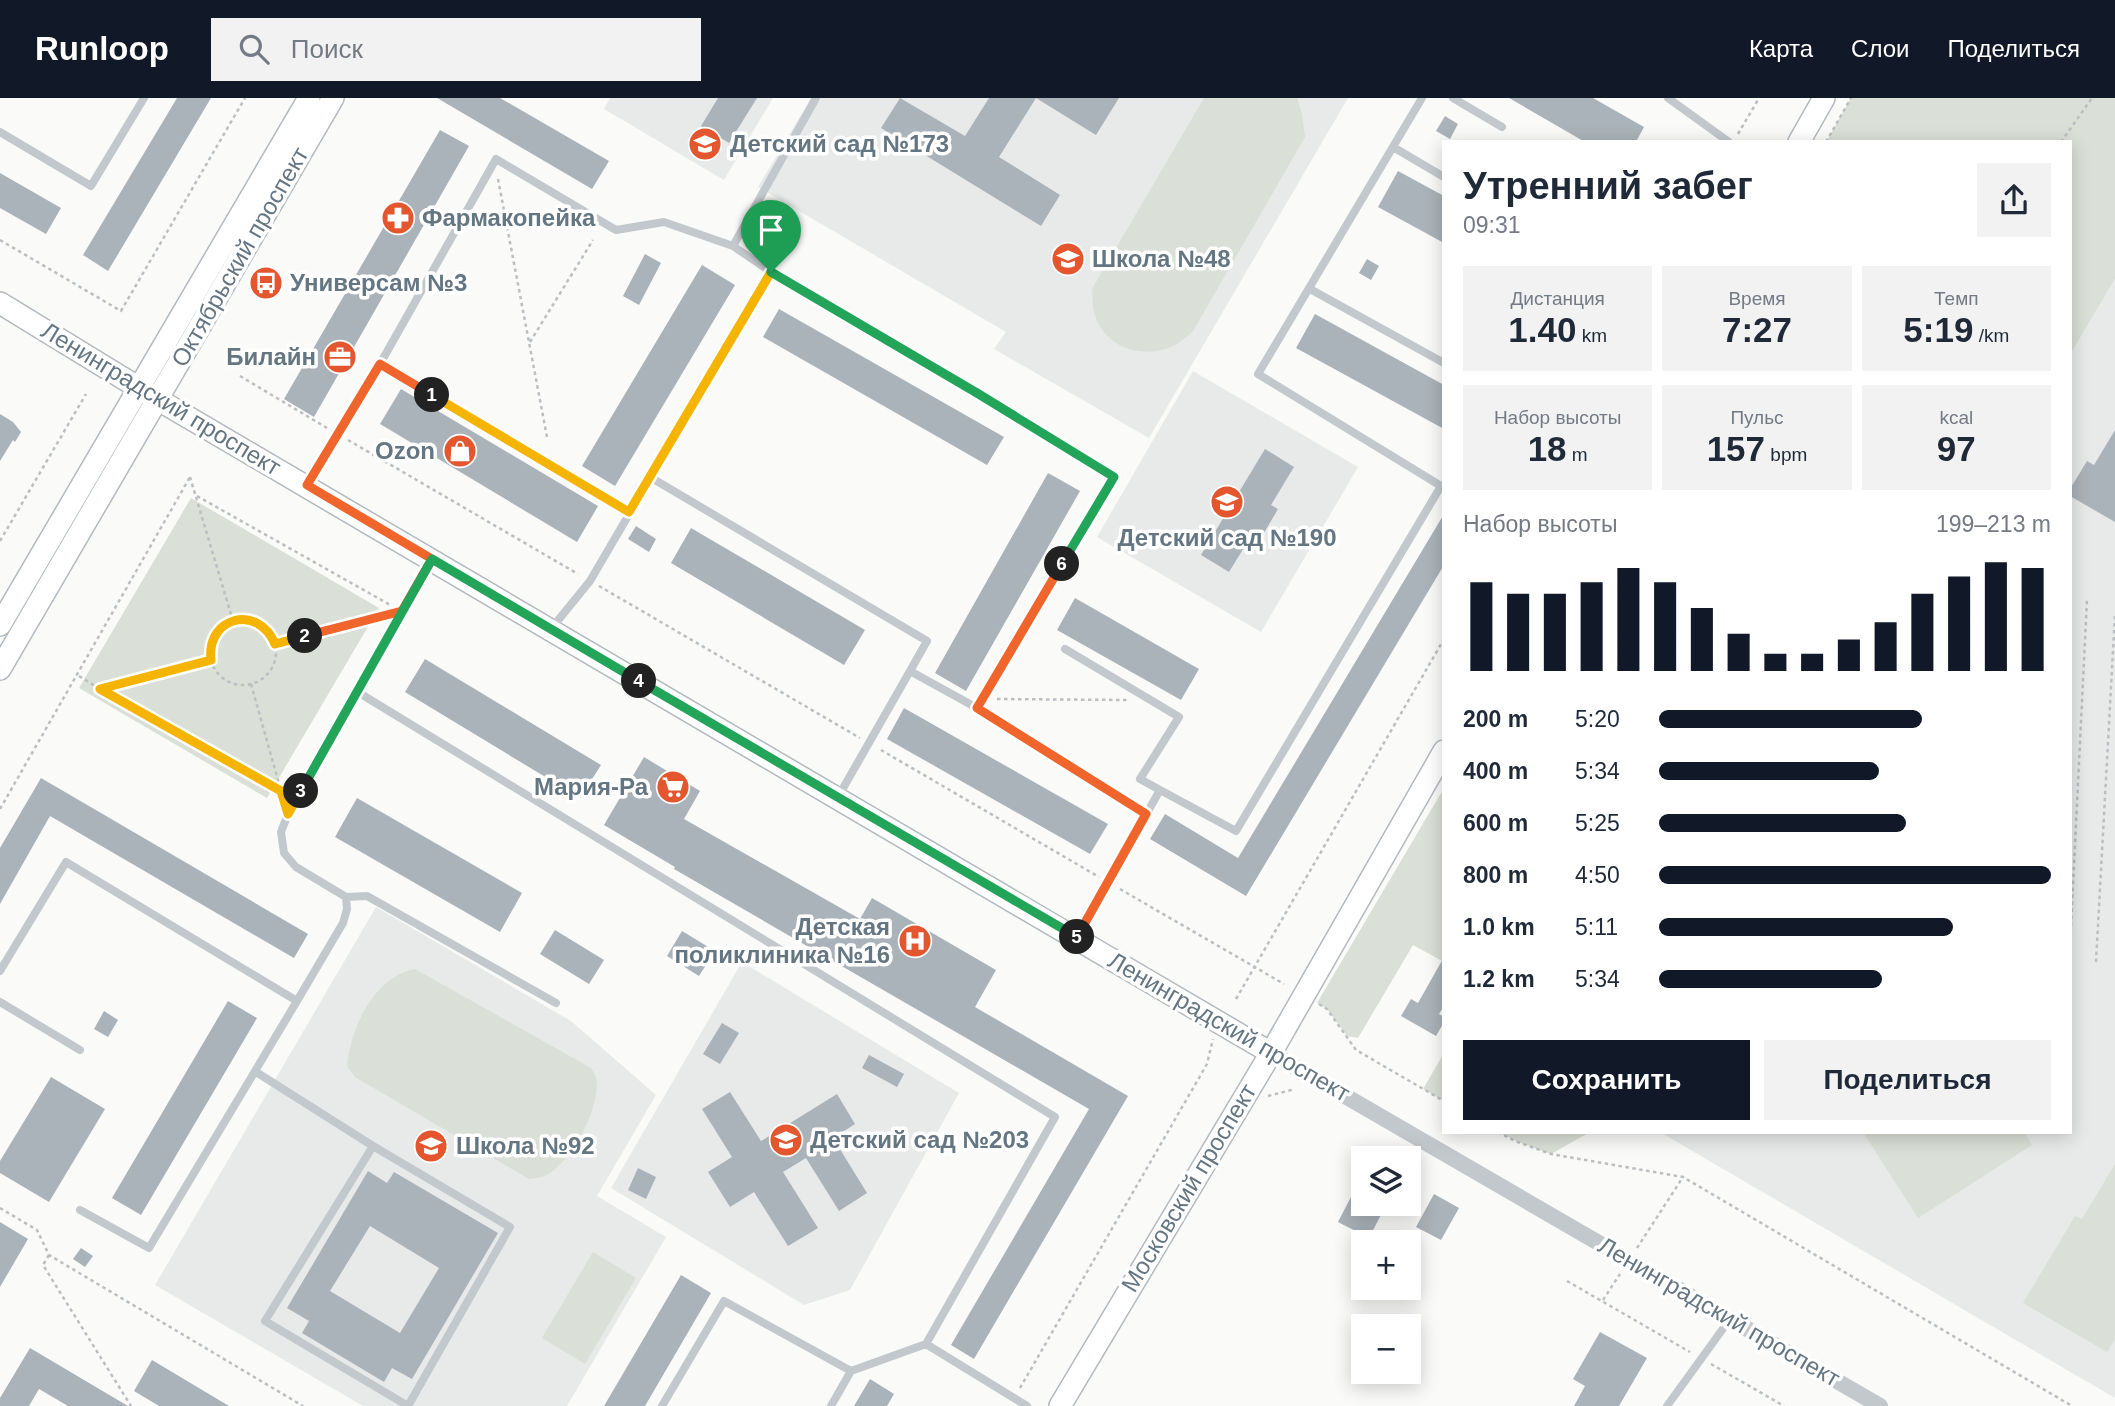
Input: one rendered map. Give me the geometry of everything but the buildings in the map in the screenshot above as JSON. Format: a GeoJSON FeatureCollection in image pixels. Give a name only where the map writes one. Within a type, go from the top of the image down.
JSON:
{"type":"FeatureCollection","features":[{"type":"Feature","properties":{"kind":"street","name":"Октябрьский проспект"},"geometry":{"type":"LineString","coordinates":[[0,669],[309,98]]}},
{"type":"Feature","properties":{"kind":"street","name":"Октябрьский проспект"},"geometry":{"type":"LineString","coordinates":[[0,625],[333,98]]}},
{"type":"Feature","properties":{"kind":"street"},"geometry":{"type":"LineString","coordinates":[[1800,140],[1824,98]]}},
{"type":"Feature","properties":{"kind":"street","name":"Ленинградский проспект"},"geometry":{"type":"LineString","coordinates":[[0,303],[148,393],[1076,938],[1880,1406]]}},
{"type":"Feature","properties":{"kind":"street","name":"Московский проспект"},"geometry":{"type":"LineString","coordinates":[[1060,1406],[1271,1052],[1442,754]]}},
{"type":"Feature","properties":{"kind":"lane"},"geometry":{"type":"LineString","coordinates":[[0,132],[91,186],[144,98]]}},
{"type":"Feature","properties":{"kind":"lane"},"geometry":{"type":"LineString","coordinates":[[733,246],[816,98]]}},
{"type":"Feature","properties":{"kind":"lane"},"geometry":{"type":"LineString","coordinates":[[1065,649],[1179,717],[1140,779],[1236,831],[1442,487],[1258,374],[1422,98]]}},
{"type":"Feature","properties":{"kind":"lane"},"geometry":{"type":"LineString","coordinates":[[1453,98],[1502,127]]}},
{"type":"Feature","properties":{"kind":"lane"},"geometry":{"type":"LineString","coordinates":[[1668,98],[1728,140]]}},
{"type":"Feature","properties":{"kind":"lane"},"geometry":{"type":"LineString","coordinates":[[1393,147],[1442,176]]}},
{"type":"Feature","properties":{"kind":"lane"},"geometry":{"type":"LineString","coordinates":[[307,485],[380,364],[496,159],[616,230],[664,222],[733,246],[771,272],[1114,477],[977,708]]}},
{"type":"Feature","properties":{"kind":"lane"},"geometry":{"type":"LineString","coordinates":[[551,629],[590,581],[771,272]]}},
{"type":"Feature","properties":{"kind":"lane"},"geometry":{"type":"LineString","coordinates":[[1310,289],[1442,362]]}},
{"type":"Feature","properties":{"kind":"lane"},"geometry":{"type":"LineString","coordinates":[[380,364],[629,512]]}},
{"type":"Feature","properties":{"kind":"lane"},"geometry":{"type":"LineString","coordinates":[[650,477],[927,641],[837,797]]}},
{"type":"Feature","properties":{"kind":"lane"},"geometry":{"type":"LineString","coordinates":[[432,559],[288,814],[281,832],[284,853],[296,867],[346,897],[368,896],[556,1003]]}},
{"type":"Feature","properties":{"kind":"lane"},"geometry":{"type":"LineString","coordinates":[[910,671],[977,708],[1146,814]]}},
{"type":"Feature","properties":{"kind":"lane"},"geometry":{"type":"LineString","coordinates":[[356,691],[1055,1117],[926,1344],[851,1371],[831,1406]]}},
{"type":"Feature","properties":{"kind":"lane"},"geometry":{"type":"LineString","coordinates":[[1076,938],[1160,790]]}},
{"type":"Feature","properties":{"kind":"lane"},"geometry":{"type":"LineString","coordinates":[[0,971],[66,862],[297,1001]]}},
{"type":"Feature","properties":{"kind":"lane"},"geometry":{"type":"LineString","coordinates":[[80,1210],[149,1248],[344,923],[346,897]]}},
{"type":"Feature","properties":{"kind":"lane"},"geometry":{"type":"LineString","coordinates":[[0,1002],[80,1050]]}},
{"type":"Feature","properties":{"kind":"lane"},"geometry":{"type":"LineString","coordinates":[[256,1072],[373,1146],[510,1227],[408,1406],[265,1321],[373,1146]]}},
{"type":"Feature","properties":{"kind":"lane"},"geometry":{"type":"LineString","coordinates":[[662,1406],[724,1301],[851,1371]]}},
{"type":"Feature","properties":{"kind":"lane"},"geometry":{"type":"LineString","coordinates":[[1667,1406],[1730,1319]]}},
{"type":"Feature","properties":{"kind":"lane"},"geometry":{"type":"LineString","coordinates":[[926,1344],[1027,1406]]}},
{"type":"Feature","properties":{"kind":"path"},"geometry":{"type":"LineString","coordinates":[[0,240],[121,311],[245,98]]}},
{"type":"Feature","properties":{"kind":"path"},"geometry":{"type":"LineString","coordinates":[[1732,140],[1759,98]]}},
{"type":"Feature","properties":{"kind":"path"},"geometry":{"type":"LineString","coordinates":[[1827,140],[1852,98]]}},
{"type":"Feature","properties":{"kind":"path"},"geometry":{"type":"LineString","coordinates":[[2062,140],[2092,98]]}},
{"type":"Feature","properties":{"kind":"path"},"geometry":{"type":"LineString","coordinates":[[498,176],[547,437]]}},
{"type":"Feature","properties":{"kind":"path"},"geometry":{"type":"LineString","coordinates":[[529,343],[593,240]]}},
{"type":"Feature","properties":{"kind":"path"},"geometry":{"type":"LineString","coordinates":[[240,376],[1284,984]]}},
{"type":"Feature","properties":{"kind":"path"},"geometry":{"type":"LineString","coordinates":[[0,541],[86,394]]}},
{"type":"Feature","properties":{"kind":"path"},"geometry":{"type":"LineString","coordinates":[[0,809],[190,477],[233,621]]}},
{"type":"Feature","properties":{"kind":"path"},"geometry":{"type":"LineString","coordinates":[[197,496],[402,611]]}},
{"type":"Feature","properties":{"kind":"path"},"geometry":{"type":"LineString","coordinates":[[2072,906],[2087,599]]}},
{"type":"Feature","properties":{"kind":"path"},"geometry":{"type":"LineString","coordinates":[[275,644],[402,611]]}},
{"type":"Feature","properties":{"kind":"path"},"geometry":{"type":"LineString","coordinates":[[2096,962],[2115,614]]}},
{"type":"Feature","properties":{"kind":"path"},"geometry":{"type":"LineString","coordinates":[[233,621],[257,622],[271,635],[275,644],[275,662],[271,670],[251,684],[238,685],[229,682],[215,669],[211,660],[212,642],[216,634],[233,621]]}},
{"type":"Feature","properties":{"kind":"path"},"geometry":{"type":"LineString","coordinates":[[1236,999],[1442,642]]}},
{"type":"Feature","properties":{"kind":"path"},"geometry":{"type":"LineString","coordinates":[[100,689],[211,660]]}},
{"type":"Feature","properties":{"kind":"path"},"geometry":{"type":"LineString","coordinates":[[78,676],[281,791]]}},
{"type":"Feature","properties":{"kind":"path"},"geometry":{"type":"LineString","coordinates":[[251,684],[288,814]]}},
{"type":"Feature","properties":{"kind":"path"},"geometry":{"type":"LineString","coordinates":[[982,699],[1154,701]]}},
{"type":"Feature","properties":{"kind":"path"},"geometry":{"type":"LineString","coordinates":[[1317,1003],[1327,1009],[1356,1050],[1442,1100]]}},
{"type":"Feature","properties":{"kind":"path"},"geometry":{"type":"LineString","coordinates":[[1015,1397],[1207,1064],[1213,1036]]}},
{"type":"Feature","properties":{"kind":"path"},"geometry":{"type":"LineString","coordinates":[[1264,1097],[1295,1088]]}},
{"type":"Feature","properties":{"kind":"path"},"geometry":{"type":"LineString","coordinates":[[1502,1134],[1551,1154],[1683,1177],[2072,1406]]}},
{"type":"Feature","properties":{"kind":"path"},"geometry":{"type":"LineString","coordinates":[[1602,1301],[1683,1177]]}},
{"type":"Feature","properties":{"kind":"path"},"geometry":{"type":"LineString","coordinates":[[0,1208],[37,1230],[49,1255],[303,1406]]}},
{"type":"Feature","properties":{"kind":"path"},"geometry":{"type":"LineString","coordinates":[[49,1255],[43,1265],[131,1406]]}},
{"type":"Feature","properties":{"kind":"path"},"geometry":{"type":"LineString","coordinates":[[1567,1280],[1784,1406]]}},
{"type":"Feature","properties":{"kind":"shaded area","name":"Детский сад №173"},"geometry":{"type":"Polygon","coordinates":[[[610,98],[773,98],[724,180],[604,109],[610,98]]]}},
{"type":"Feature","properties":{"kind":"shaded area","name":"Школа №48"},"geometry":{"type":"Polygon","coordinates":[[[811,98],[1348,98],[1149,438],[994,349],[1006,332],[758,187],[811,98]]]}},
{"type":"Feature","properties":{"kind":"shaded area"},"geometry":{"type":"Polygon","coordinates":[[[1204,98],[1297,98],[1305,137],[1193,331],[1177,344],[1163,350],[1151,352],[1126,348],[1106,335],[1099,324],[1093,309],[1092,289],[1204,98]]]}},
{"type":"Feature","properties":{"kind":"shaded area"},"geometry":{"type":"Polygon","coordinates":[[[1851,98],[2115,98],[2115,279],[2072,352],[2072,140],[1827,140],[1851,98]]]}},
{"type":"Feature","properties":{"kind":"shaded area"},"geometry":{"type":"Polygon","coordinates":[[[2115,279],[2115,1398],[1663,1134],[2072,1134],[2072,352],[2115,279]]]}},
{"type":"Feature","properties":{"kind":"shaded area","name":"Детский сад №190"},"geometry":{"type":"Polygon","coordinates":[[[1193,371],[1358,467],[1261,632],[1097,537],[1193,371]]]}},
{"type":"Feature","properties":{"kind":"shaded area"},"geometry":{"type":"Polygon","coordinates":[[[191,498],[379,608],[267,798],[79,688],[191,498]]]}},
{"type":"Feature","properties":{"kind":"shaded area"},"geometry":{"type":"Polygon","coordinates":[[[1442,791],[1442,961],[1413,945],[1358,1038],[1347,1036],[1327,1009],[1317,1003],[1442,791]]]}},
{"type":"Feature","properties":{"kind":"shaded area","name":"Школа №92"},"geometry":{"type":"Polygon","coordinates":[[[376,907],[571,1021],[656,1095],[597,1196],[666,1237],[567,1406],[363,1406],[155,1285],[376,907]]]}},
{"type":"Feature","properties":{"kind":"shaded area","name":"Детский сад №203"},"geometry":{"type":"Polygon","coordinates":[[[742,962],[959,1093],[850,1290],[804,1305],[611,1188],[742,962]]]}},
{"type":"Feature","properties":{"kind":"shaded area"},"geometry":{"type":"Polygon","coordinates":[[[415,969],[591,1068],[597,1083],[588,1122],[565,1160],[545,1176],[529,1179],[355,1077],[347,1066],[359,1020],[367,1006],[388,982],[415,969]]]}},
{"type":"Feature","properties":{"kind":"shaded area"},"geometry":{"type":"Polygon","coordinates":[[[1442,1056],[1442,1100],[1423,1089],[1442,1056]]]}},
{"type":"Feature","properties":{"kind":"shaded area"},"geometry":{"type":"Polygon","coordinates":[[[1502,1134],[1586,1134],[1551,1154],[1502,1134]]]}},
{"type":"Feature","properties":{"kind":"shaded area"},"geometry":{"type":"Polygon","coordinates":[[[1864,1134],[2025,1134],[2032,1145],[1918,1218],[1864,1134]]]}},
{"type":"Feature","properties":{"kind":"shaded area"},"geometry":{"type":"Polygon","coordinates":[[[2115,1164],[2115,1339],[2107,1352],[2023,1303],[2075,1216],[2082,1219],[2115,1164]]]}},
{"type":"Feature","properties":{"kind":"shaded area"},"geometry":{"type":"Polygon","coordinates":[[[593,1252],[636,1278],[585,1364],[542,1338],[593,1252]]]}},
{"type":"Feature","properties":{"kind":"place","name":"Детский сад №173"},"geometry":{"type":"Point","coordinates":[705,144]}},
{"type":"Feature","properties":{"kind":"place","name":"Фармакопейка"},"geometry":{"type":"Point","coordinates":[398,218]}},
{"type":"Feature","properties":{"kind":"place","name":"Школа №48"},"geometry":{"type":"Point","coordinates":[1068,259]}},
{"type":"Feature","properties":{"kind":"place","name":"Универсам №3"},"geometry":{"type":"Point","coordinates":[266,283]}},
{"type":"Feature","properties":{"kind":"place","name":"Билайн"},"geometry":{"type":"Point","coordinates":[340,357]}},
{"type":"Feature","properties":{"kind":"place","name":"Ozon"},"geometry":{"type":"Point","coordinates":[460,451]}},
{"type":"Feature","properties":{"kind":"place","name":"Детский сад №190"},"geometry":{"type":"Point","coordinates":[1227,502]}},
{"type":"Feature","properties":{"kind":"place","name":"Мария-Ра"},"geometry":{"type":"Point","coordinates":[673,787]}},
{"type":"Feature","properties":{"kind":"place","name":"Детская поликлиника №16"},"geometry":{"type":"Point","coordinates":[915,941]}},
{"type":"Feature","properties":{"kind":"place","name":"Детский сад №203"},"geometry":{"type":"Point","coordinates":[786,1140]}},
{"type":"Feature","properties":{"kind":"place","name":"Школа №92"},"geometry":{"type":"Point","coordinates":[431,1146]}},
{"type":"Feature","properties":{"kind":"route"},"geometry":{"type":"LineString","coordinates":[[771,272],[629,512],[380,364],[307,485],[432,559],[402,611],[275,644],[271,635],[257,622],[239,619],[222,627],[216,634],[210,652],[211,660],[100,689],[281,791],[288,814],[432,559],[1076,938],[1146,814],[977,708],[1114,477],[771,272]]}}]}
